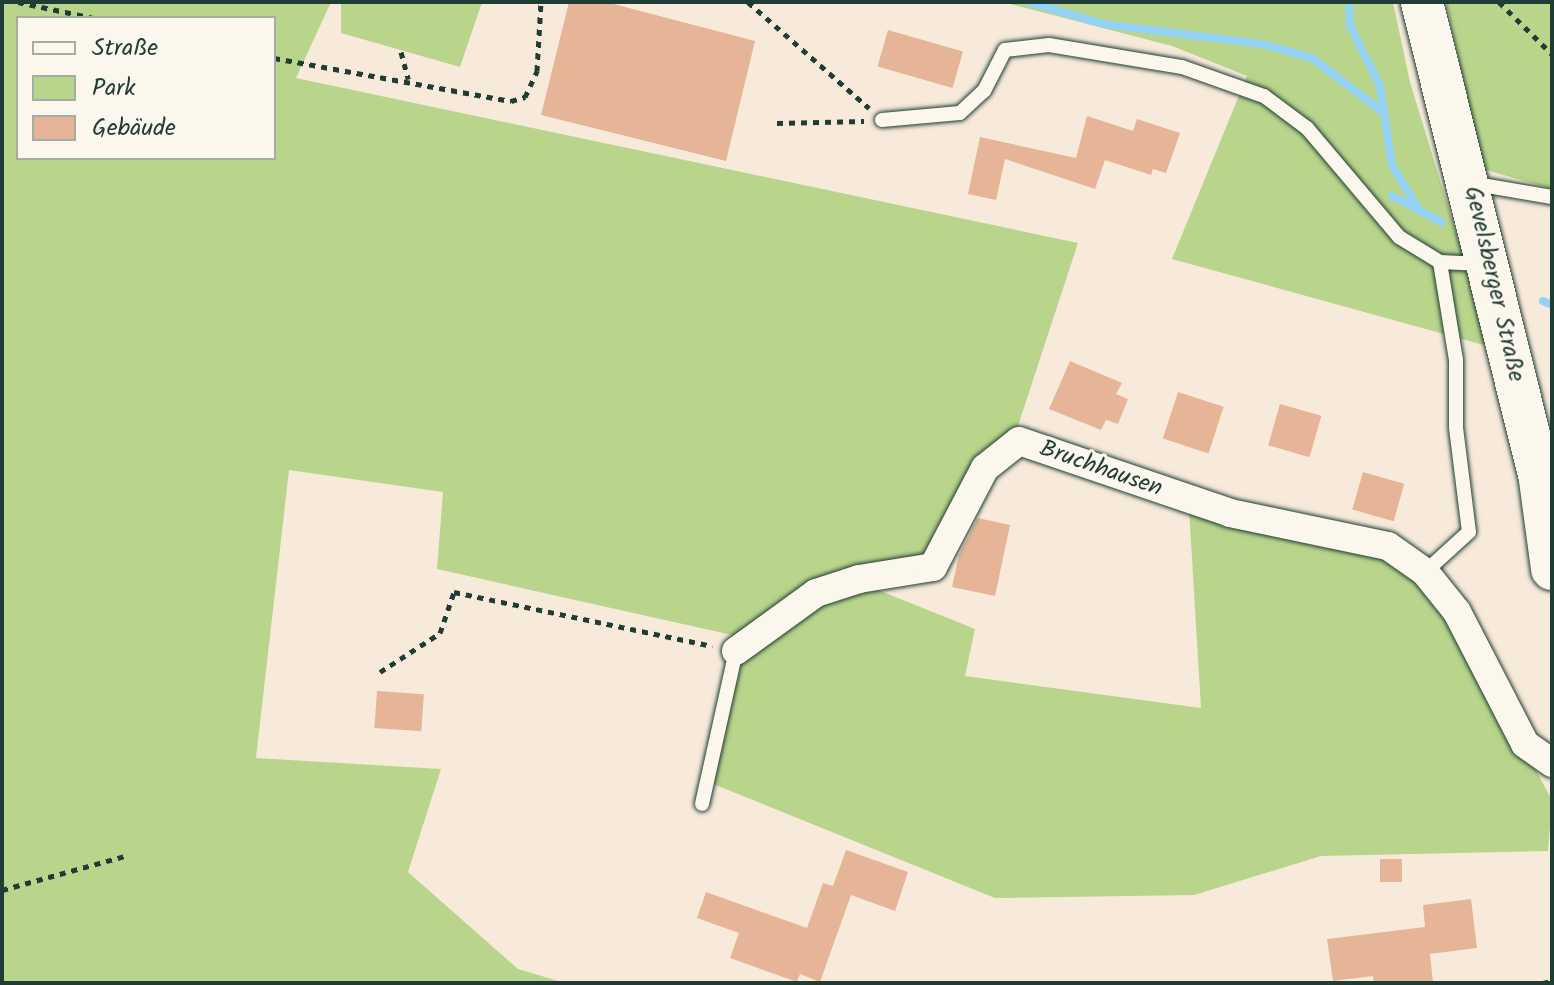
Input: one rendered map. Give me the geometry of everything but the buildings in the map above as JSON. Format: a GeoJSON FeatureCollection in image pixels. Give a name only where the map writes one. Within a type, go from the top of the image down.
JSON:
{"type":"FeatureCollection","features":[{"type":"Feature","properties":{"kind":"main road","name":"Gevelsberger Straße"},"geometry":{"type":"LineString","coordinates":[[1422,2],[1470,183],[1540,480],[1552,569]]}},
{"type":"Feature","properties":{"kind":"street","name":"Bruchhausen"},"geometry":{"type":"LineString","coordinates":[[736,651],[816,593],[859,579],[933,567],[985,468],[1019,441],[1230,513],[1388,546],[1425,572],[1457,612],[1525,744],[1552,763]]}},
{"type":"Feature","properties":{"kind":"lane"},"geometry":{"type":"LineString","coordinates":[[882,120],[960,113],[984,91],[1005,50],[1049,45],[1182,67],[1264,96],[1307,128],[1399,237],[1440,262],[1490,265]]}},
{"type":"Feature","properties":{"kind":"lane"},"geometry":{"type":"LineString","coordinates":[[1470,183],[1552,197]]}},
{"type":"Feature","properties":{"kind":"lane"},"geometry":{"type":"LineString","coordinates":[[1425,572],[1469,532],[1456,427],[1456,360],[1440,262]]}},
{"type":"Feature","properties":{"kind":"lane"},"geometry":{"type":"LineString","coordinates":[[702,804],[736,651]]}},
{"type":"Feature","properties":{"kind":"path"},"geometry":{"type":"LineString","coordinates":[[18,2],[84,16]]}},
{"type":"Feature","properties":{"kind":"path"},"geometry":{"type":"LineString","coordinates":[[276,58],[408,79],[511,101],[525,97],[537,71],[541,2]]}},
{"type":"Feature","properties":{"kind":"path"},"geometry":{"type":"LineString","coordinates":[[748,2],[882,120]]}},
{"type":"Feature","properties":{"kind":"path"},"geometry":{"type":"LineString","coordinates":[[1499,2],[1552,54]]}},
{"type":"Feature","properties":{"kind":"path"},"geometry":{"type":"LineString","coordinates":[[401,52],[408,79]]}},
{"type":"Feature","properties":{"kind":"path"},"geometry":{"type":"LineString","coordinates":[[777,123],[882,120]]}},
{"type":"Feature","properties":{"kind":"path"},"geometry":{"type":"LineString","coordinates":[[380,672],[440,633],[454,592],[736,651]]}},
{"type":"Feature","properties":{"kind":"path"},"geometry":{"type":"LineString","coordinates":[[2,890],[125,856]]}},
{"type":"Feature","properties":{"kind":"path"},"geometry":{"type":"LineString","coordinates":[[1543,983],[1552,981]]}},
{"type":"Feature","properties":{"kind":"green space"},"geometry":{"type":"Polygon","coordinates":[[[2,2],[331,2],[296,78],[1078,243],[1017,429],[921,561],[873,588],[975,629],[965,676],[1201,708],[1189,509],[1357,548],[1404,565],[1454,620],[1552,800],[1548,851],[1321,856],[1194,895],[995,898],[713,784],[741,637],[437,569],[443,492],[289,470],[256,758],[441,769],[408,872],[518,969],[565,983],[2,983],[2,2]]]}},
{"type":"Feature","properties":{"kind":"green space"},"geometry":{"type":"Polygon","coordinates":[[[341,2],[482,2],[460,67],[341,33],[341,2]]]}},
{"type":"Feature","properties":{"kind":"green space"},"geometry":{"type":"Polygon","coordinates":[[[1003,2],[1393,2],[1410,82],[1491,347],[1172,259],[1247,76],[1172,46],[1003,2]]]}},
{"type":"Feature","properties":{"kind":"green space"},"geometry":{"type":"Polygon","coordinates":[[[1446,2],[1552,2],[1552,189],[1483,169],[1446,2]]]}},
{"type":"Feature","properties":{"kind":"waterway"},"geometry":{"type":"LineString","coordinates":[[1028,2],[1103,24],[1262,44],[1312,58],[1384,113]]}},
{"type":"Feature","properties":{"kind":"waterway"},"geometry":{"type":"LineString","coordinates":[[1349,2],[1350,26],[1380,86],[1392,165],[1419,210],[1442,222]]}},
{"type":"Feature","properties":{"kind":"waterway"},"geometry":{"type":"LineString","coordinates":[[1392,196],[1419,210]]}},
{"type":"Feature","properties":{"kind":"waterway"},"geometry":{"type":"LineString","coordinates":[[1543,301],[1552,305]]}}]}
